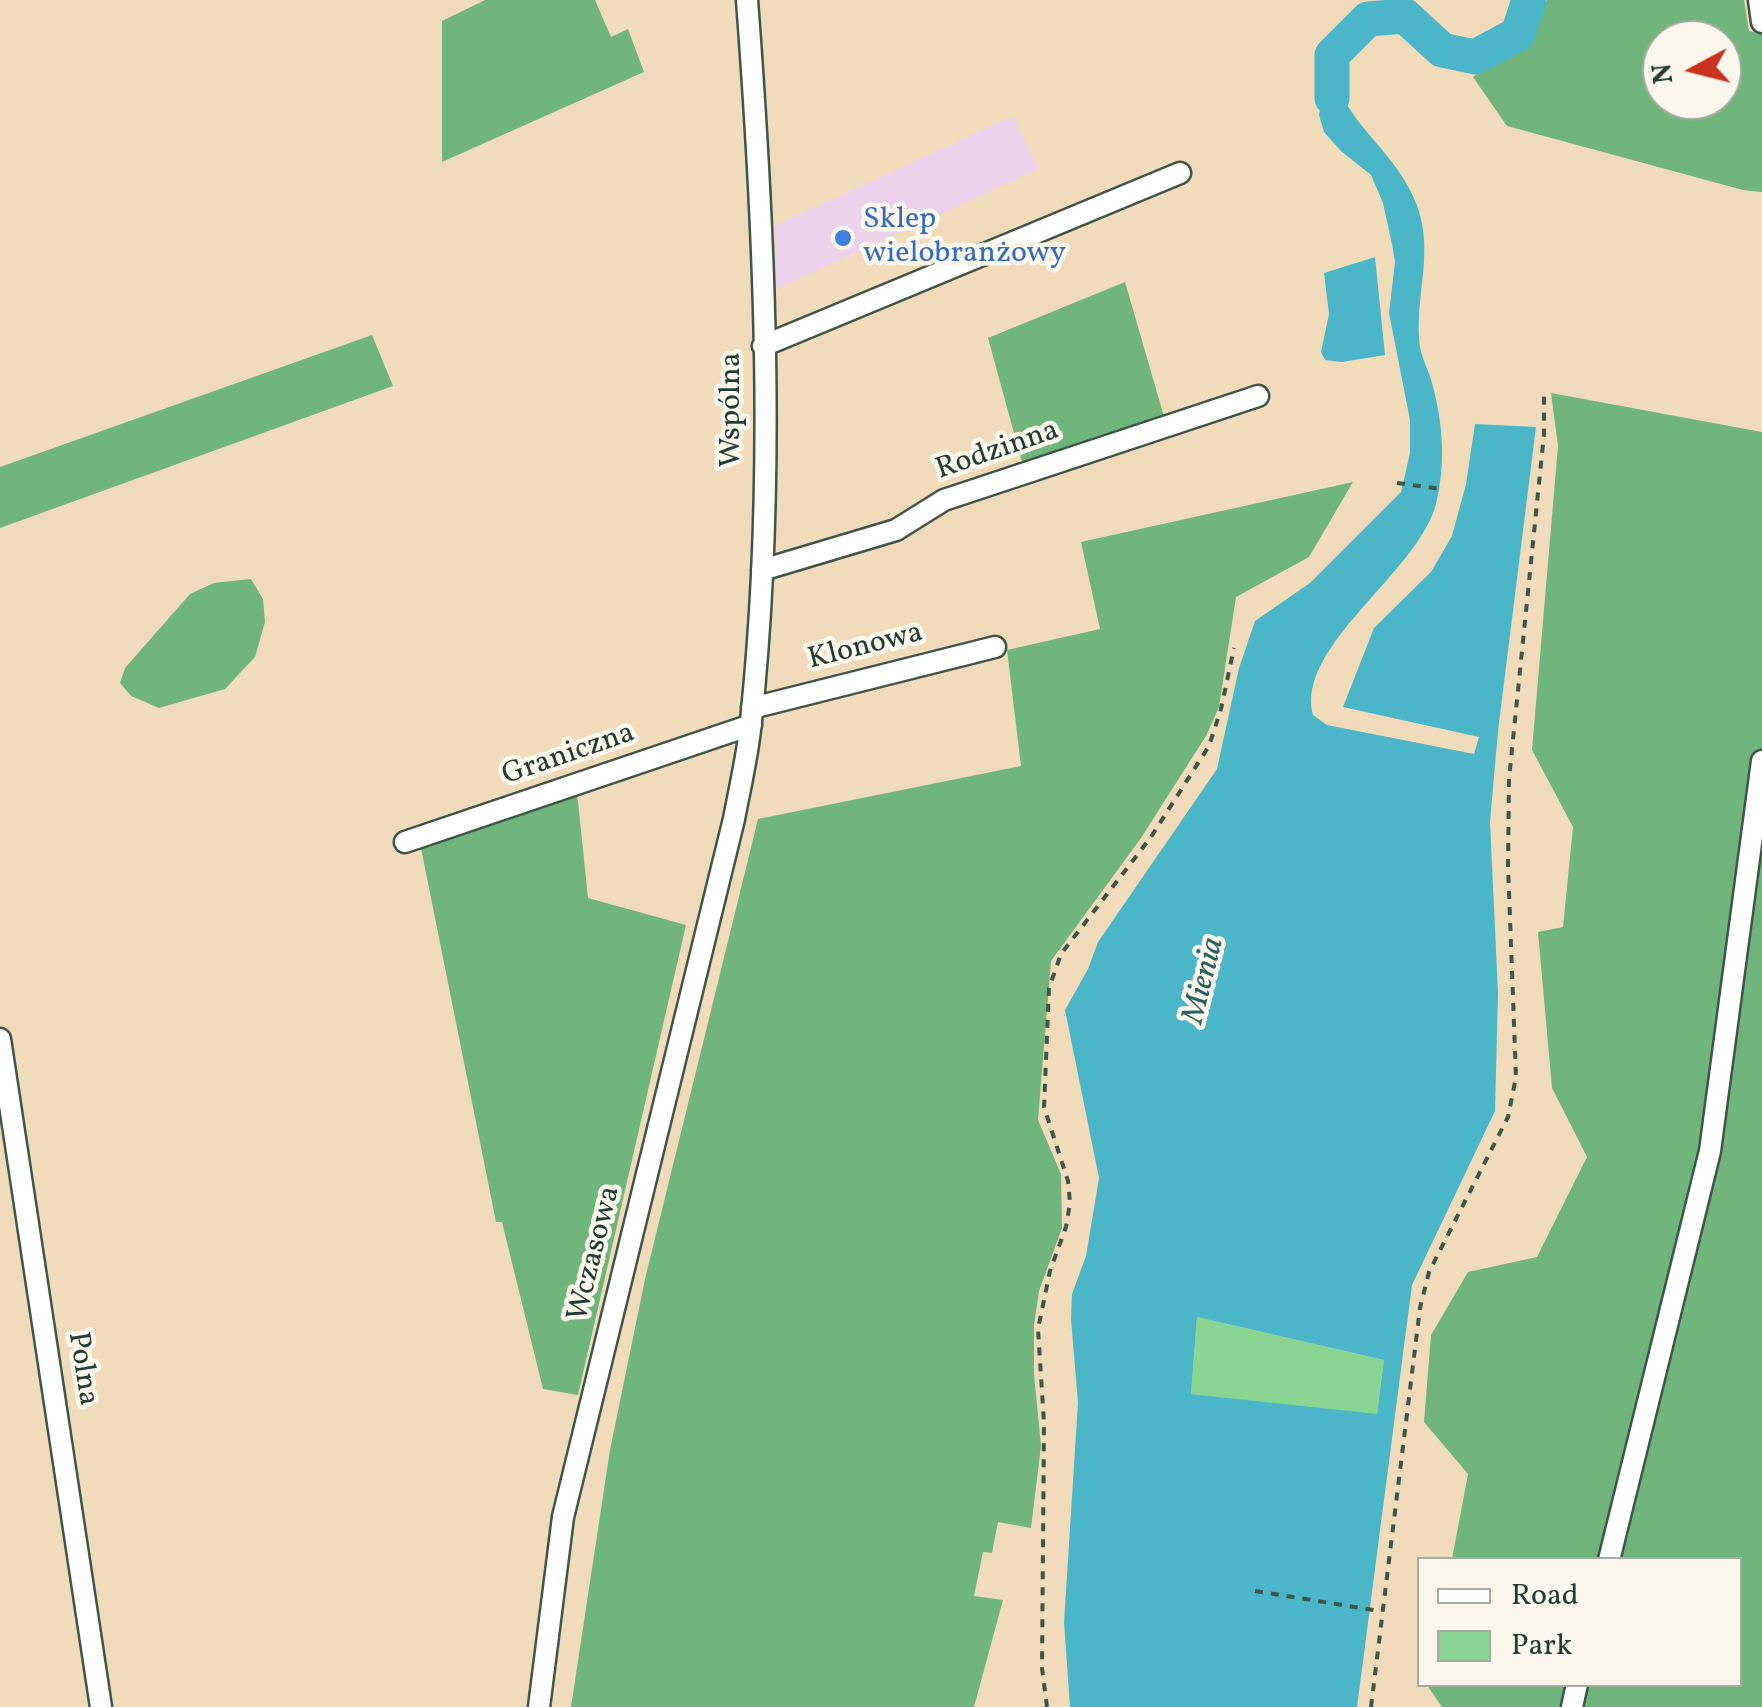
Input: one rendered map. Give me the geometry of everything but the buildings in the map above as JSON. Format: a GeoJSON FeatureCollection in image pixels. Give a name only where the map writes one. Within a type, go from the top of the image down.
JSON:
{"type":"FeatureCollection","features":[{"type":"Feature","properties":{"kind":"street","name":"Wspólna"},"geometry":{"type":"LineString","coordinates":[[734,819],[752,716],[762,570],[764,346],[759,178],[747,0]]}},
{"type":"Feature","properties":{"kind":"street"},"geometry":{"type":"LineString","coordinates":[[1759,0],[1762,22]]}},
{"type":"Feature","properties":{"kind":"street"},"geometry":{"type":"LineString","coordinates":[[764,346],[1180,174]]}},
{"type":"Feature","properties":{"kind":"street","name":"Rodzinna"},"geometry":{"type":"LineString","coordinates":[[762,570],[896,530],[944,500],[1258,396]]}},
{"type":"Feature","properties":{"kind":"street","name":"Klonowa"},"geometry":{"type":"LineString","coordinates":[[752,716],[994,647]]}},
{"type":"Feature","properties":{"kind":"street","name":"Graniczna"},"geometry":{"type":"LineString","coordinates":[[406,842],[752,716]]}},
{"type":"Feature","properties":{"kind":"street"},"geometry":{"type":"LineString","coordinates":[[1610,1557],[1710,1150],[1762,762]]}},
{"type":"Feature","properties":{"kind":"street","name":"Wczasowa"},"geometry":{"type":"LineString","coordinates":[[539,1707],[563,1518],[734,819]]}},
{"type":"Feature","properties":{"kind":"street","name":"Polna"},"geometry":{"type":"LineString","coordinates":[[0,1039],[101,1707]]}},
{"type":"Feature","properties":{"kind":"path"},"geometry":{"type":"LineString","coordinates":[[1371,1707],[1420,1308],[1429,1272],[1508,1117],[1516,1076],[1508,866],[1509,779],[1544,434],[1544,395]]}},
{"type":"Feature","properties":{"kind":"path"},"geometry":{"type":"LineString","coordinates":[[1397,483],[1442,490]]}},
{"type":"Feature","properties":{"kind":"path"},"geometry":{"type":"LineString","coordinates":[[1047,1707],[1042,1648],[1044,1423],[1038,1329],[1046,1284],[1066,1228],[1070,1203],[1068,1181],[1044,1107],[1049,988],[1062,954],[1150,837],[1209,746],[1222,708],[1234,648]]}},
{"type":"Feature","properties":{"kind":"path"},"geometry":{"type":"LineString","coordinates":[[1255,1591],[1380,1611]]}},
{"type":"Feature","properties":{"kind":"shaded area"},"geometry":{"type":"Polygon","coordinates":[[[1013,116],[1039,169],[777,289],[774,226],[1013,116]]]}},
{"type":"Feature","properties":{"kind":"green space"},"geometry":{"type":"Polygon","coordinates":[[[485,0],[595,0],[611,37],[628,29],[644,72],[442,162],[442,21],[485,0]]]}},
{"type":"Feature","properties":{"kind":"green space"},"geometry":{"type":"Polygon","coordinates":[[[1547,0],[1744,0],[1749,31],[1762,33],[1762,192],[1507,126],[1473,77],[1535,33],[1547,0]]]}},
{"type":"Feature","properties":{"kind":"green space"},"geometry":{"type":"Polygon","coordinates":[[[1125,282],[1165,420],[1023,466],[988,338],[1125,282]]]}},
{"type":"Feature","properties":{"kind":"green space"},"geometry":{"type":"Polygon","coordinates":[[[372,335],[393,386],[0,528],[0,467],[372,335]]]}},
{"type":"Feature","properties":{"kind":"green space"},"geometry":{"type":"Polygon","coordinates":[[[1551,393],[1762,432],[1762,1707],[1442,1707],[1428,1687],[1742,1687],[1742,1557],[1452,1557],[1468,1474],[1424,1422],[1431,1335],[1468,1272],[1537,1257],[1587,1157],[1552,1088],[1538,932],[1563,927],[1573,827],[1532,750],[1558,446],[1551,393]]]}},
{"type":"Feature","properties":{"kind":"green space"},"geometry":{"type":"Polygon","coordinates":[[[1353,482],[1309,557],[1236,597],[1219,707],[1206,736],[1141,838],[1051,961],[1038,1120],[1061,1174],[1062,1228],[1039,1291],[1034,1325],[1041,1446],[1031,1528],[998,1522],[992,1553],[983,1552],[974,1596],[1003,1600],[974,1707],[571,1707],[610,1450],[645,1279],[758,819],[1021,766],[1007,650],[1100,629],[1081,542],[1353,482]]]}},
{"type":"Feature","properties":{"kind":"green space"},"geometry":{"type":"Polygon","coordinates":[[[251,579],[263,599],[265,622],[255,657],[225,689],[159,708],[131,696],[120,683],[125,668],[190,594],[214,583],[251,579]]]}},
{"type":"Feature","properties":{"kind":"green space"},"geometry":{"type":"Polygon","coordinates":[[[577,792],[588,898],[686,925],[578,1395],[543,1389],[502,1222],[496,1222],[420,843],[577,792]]]}},
{"type":"Feature","properties":{"kind":"green space"},"geometry":{"type":"Polygon","coordinates":[[[1197,1317],[1384,1360],[1377,1415],[1191,1394],[1197,1317]]]}},
{"type":"Feature","properties":{"kind":"water","name":"Mienia"},"geometry":{"type":"Polygon","coordinates":[[[1327,44],[1346,73],[1339,91],[1405,182],[1420,216],[1424,253],[1420,347],[1436,398],[1442,458],[1436,504],[1425,530],[1339,636],[1322,663],[1312,689],[1313,715],[1327,725],[1474,754],[1479,737],[1343,707],[1374,628],[1431,572],[1452,536],[1466,484],[1475,424],[1536,427],[1490,822],[1498,993],[1495,1111],[1412,1285],[1357,1707],[1070,1707],[1064,1622],[1078,1403],[1072,1294],[1086,1256],[1099,1178],[1065,1010],[1098,942],[1217,769],[1239,668],[1255,621],[1310,583],[1401,492],[1410,453],[1410,420],[1389,313],[1395,262],[1383,203],[1371,175],[1324,132],[1317,75],[1327,44]],[[1197,1317],[1191,1394],[1377,1414],[1384,1360],[1197,1317]]]}},
{"type":"Feature","properties":{"kind":"water"},"geometry":{"type":"Polygon","coordinates":[[[1375,257],[1385,355],[1342,362],[1325,360],[1321,352],[1329,314],[1324,273],[1375,257]]]}},
{"type":"Feature","properties":{"kind":"waterway"},"geometry":{"type":"LineString","coordinates":[[1332,98],[1332,55],[1368,19],[1405,16],[1442,50],[1475,57],[1518,34],[1529,0]]}},
{"type":"Feature","properties":{"kind":"place","name":"Sklep wielobranżowy"},"geometry":{"type":"Point","coordinates":[843,238]}}]}
